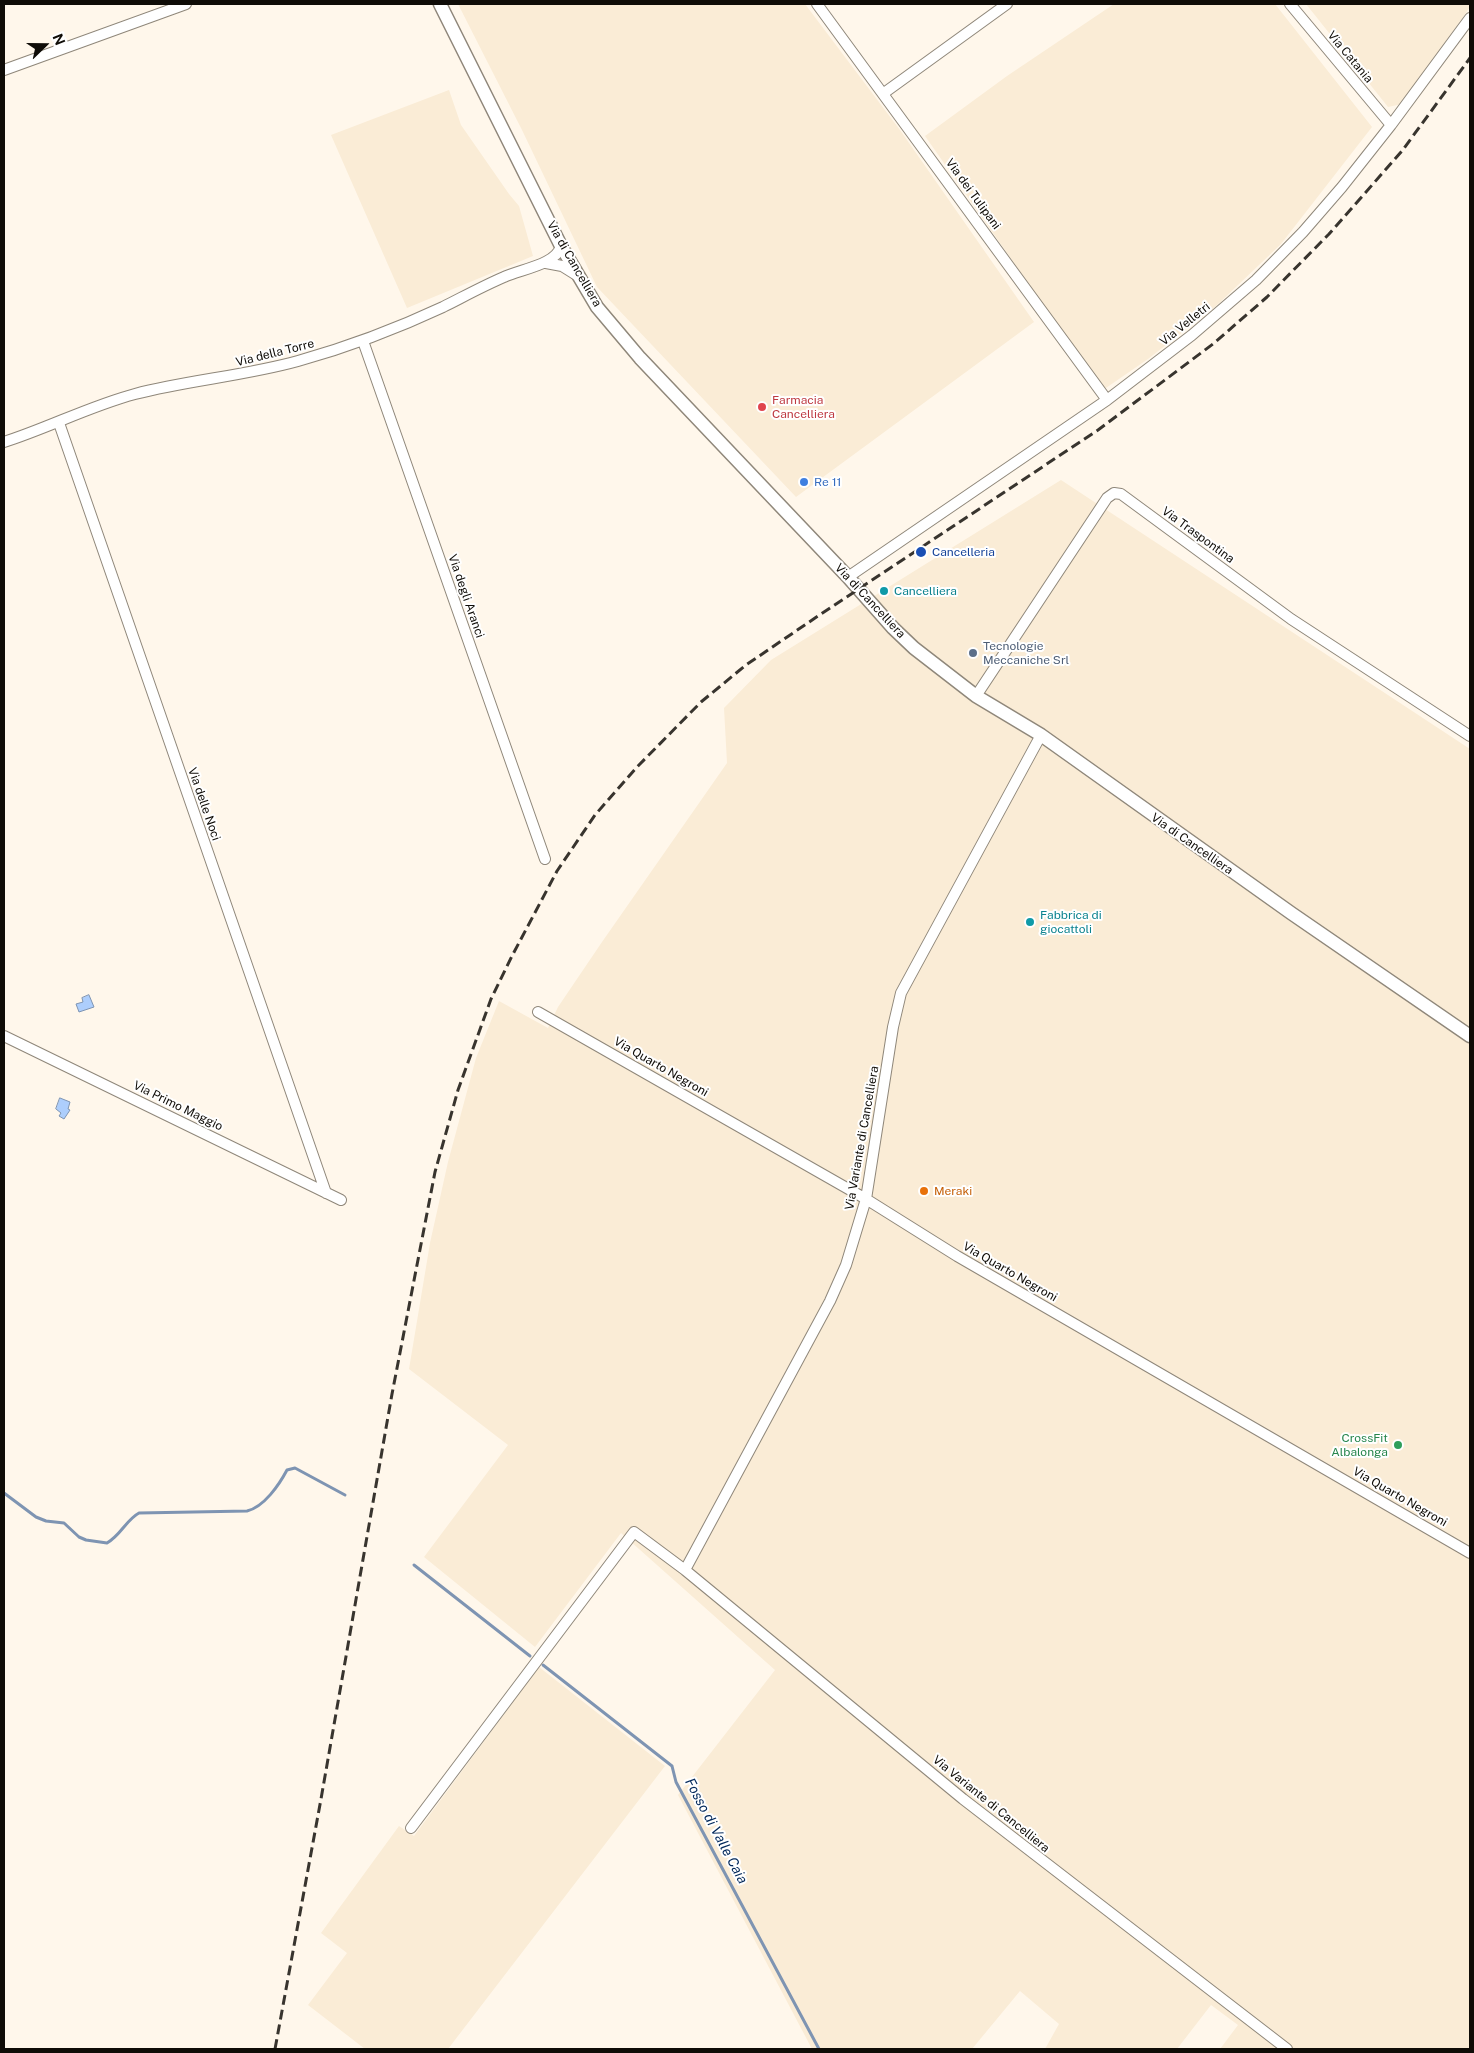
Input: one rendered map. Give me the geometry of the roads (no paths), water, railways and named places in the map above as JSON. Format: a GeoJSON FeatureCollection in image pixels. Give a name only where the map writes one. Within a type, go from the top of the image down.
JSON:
{"type":"FeatureCollection","features":[{"type":"Feature","properties":{"kind":"street"},"geometry":{"type":"LineString","coordinates":[[4,70],[186,4]]}},
{"type":"Feature","properties":{"kind":"street","name":"Via di Cancelliera"},"geometry":{"type":"LineString","coordinates":[[440,4],[562,246],[578,276],[606,318],[640,358],[914,648],[976,696],[1041,735],[1290,913],[1470,1036]]}},
{"type":"Feature","properties":{"kind":"street","name":"Via dei Tulipani"},"geometry":{"type":"LineString","coordinates":[[817,4],[1108,400]]}},
{"type":"Feature","properties":{"kind":"street"},"geometry":{"type":"LineString","coordinates":[[884,93],[1007,4]]}},
{"type":"Feature","properties":{"kind":"street","name":"Via Catania"},"geometry":{"type":"LineString","coordinates":[[1290,4],[1391,126]]}},
{"type":"Feature","properties":{"kind":"street","name":"Via Velletri"},"geometry":{"type":"LineString","coordinates":[[848,577],[1108,400],[1192,335],[1272,265],[1342,187],[1391,126],[1470,18]]}},
{"type":"Feature","properties":{"kind":"street","name":"Via della Torre"},"geometry":{"type":"LineString","coordinates":[[4,442],[59,423],[106,403],[135,394],[263,370],[363,340],[443,307],[518,271],[544,263],[557,256],[562,246]]}},
{"type":"Feature","properties":{"kind":"street"},"geometry":{"type":"LineString","coordinates":[[544,263],[562,266],[578,276]]}},
{"type":"Feature","properties":{"kind":"street","name":"Via degli Aranci"},"geometry":{"type":"LineString","coordinates":[[363,340],[545,860]]}},
{"type":"Feature","properties":{"kind":"street","name":"Via delle Noci"},"geometry":{"type":"LineString","coordinates":[[59,423],[326,1193]]}},
{"type":"Feature","properties":{"kind":"street","name":"Via Traspontina"},"geometry":{"type":"LineString","coordinates":[[976,696],[1107,498],[1114,493],[1121,494],[1291,618],[1470,736]]}},
{"type":"Feature","properties":{"kind":"street","name":"Via Variante di Cancelliera"},"geometry":{"type":"LineString","coordinates":[[685,1570],[836,1290],[851,1252],[866,1199],[893,1027],[901,993],[1041,735]]}},
{"type":"Feature","properties":{"kind":"street","name":"Via Quarto Negroni"},"geometry":{"type":"LineString","coordinates":[[538,1012],[866,1199],[957,1256],[1470,1553]]}},
{"type":"Feature","properties":{"kind":"street","name":"Via Primo Maggio"},"geometry":{"type":"LineString","coordinates":[[4,1036],[195,1127],[341,1200]]}},
{"type":"Feature","properties":{"kind":"street","name":"Via Variante di Cancelliera"},"geometry":{"type":"LineString","coordinates":[[411,1828],[634,1532],[685,1570],[970,1805],[1287,2049]]}},
{"type":"Feature","properties":{"kind":"water"},"geometry":{"type":"Polygon","coordinates":[[[89,995],[94,1007],[79,1012],[76,1004],[83,1002],[82,998],[89,995]]]}},
{"type":"Feature","properties":{"kind":"water"},"geometry":{"type":"Polygon","coordinates":[[[60,1098],[70,1102],[68,1109],[70,1110],[64,1119],[59,1116],[61,1113],[56,1109],[60,1098]]]}},
{"type":"Feature","properties":{"kind":"waterway","name":"Fosso di Valle Caia"},"geometry":{"type":"LineString","coordinates":[[4,1493],[36,1517],[46,1521],[64,1523],[79,1537],[86,1540],[107,1543],[139,1513],[247,1511],[253,1509],[270,1495],[287,1470],[295,1468],[345,1495]]}},
{"type":"Feature","properties":{"kind":"waterway","name":"Fosso di Valle Caia"},"geometry":{"type":"LineString","coordinates":[[414,1565],[530,1656]]}},
{"type":"Feature","properties":{"kind":"waterway","name":"Fosso di Valle Caia"},"geometry":{"type":"LineString","coordinates":[[543,1665],[672,1766],[676,1782],[819,2049]]}},
{"type":"Feature","properties":{"kind":"railway"},"geometry":{"type":"LineString","coordinates":[[275,2049],[392,1394],[435,1172],[458,1090],[491,999],[557,871],[595,815],[637,767],[701,702],[746,665],[1098,430],[1213,344],[1267,297],[1329,234],[1402,151],[1470,58]]}},
{"type":"Feature","properties":{"kind":"place","name":"Farmacia Cancelliera"},"geometry":{"type":"Point","coordinates":[762,407]}},
{"type":"Feature","properties":{"kind":"place","name":"Re 11"},"geometry":{"type":"Point","coordinates":[804,482]}},
{"type":"Feature","properties":{"kind":"place","name":"Cancelleria"},"geometry":{"type":"Point","coordinates":[921,552]}},
{"type":"Feature","properties":{"kind":"place","name":"Cancelliera"},"geometry":{"type":"Point","coordinates":[884,591]}},
{"type":"Feature","properties":{"kind":"place","name":"Tecnologie Meccaniche Srl"},"geometry":{"type":"Point","coordinates":[973,653]}},
{"type":"Feature","properties":{"kind":"place","name":"Fabbrica di giocattoli"},"geometry":{"type":"Point","coordinates":[1030,922]}},
{"type":"Feature","properties":{"kind":"place","name":"Meraki"},"geometry":{"type":"Point","coordinates":[924,1191]}},
{"type":"Feature","properties":{"kind":"place","name":"CrossFit Albalonga"},"geometry":{"type":"Point","coordinates":[1398,1445]}}]}
